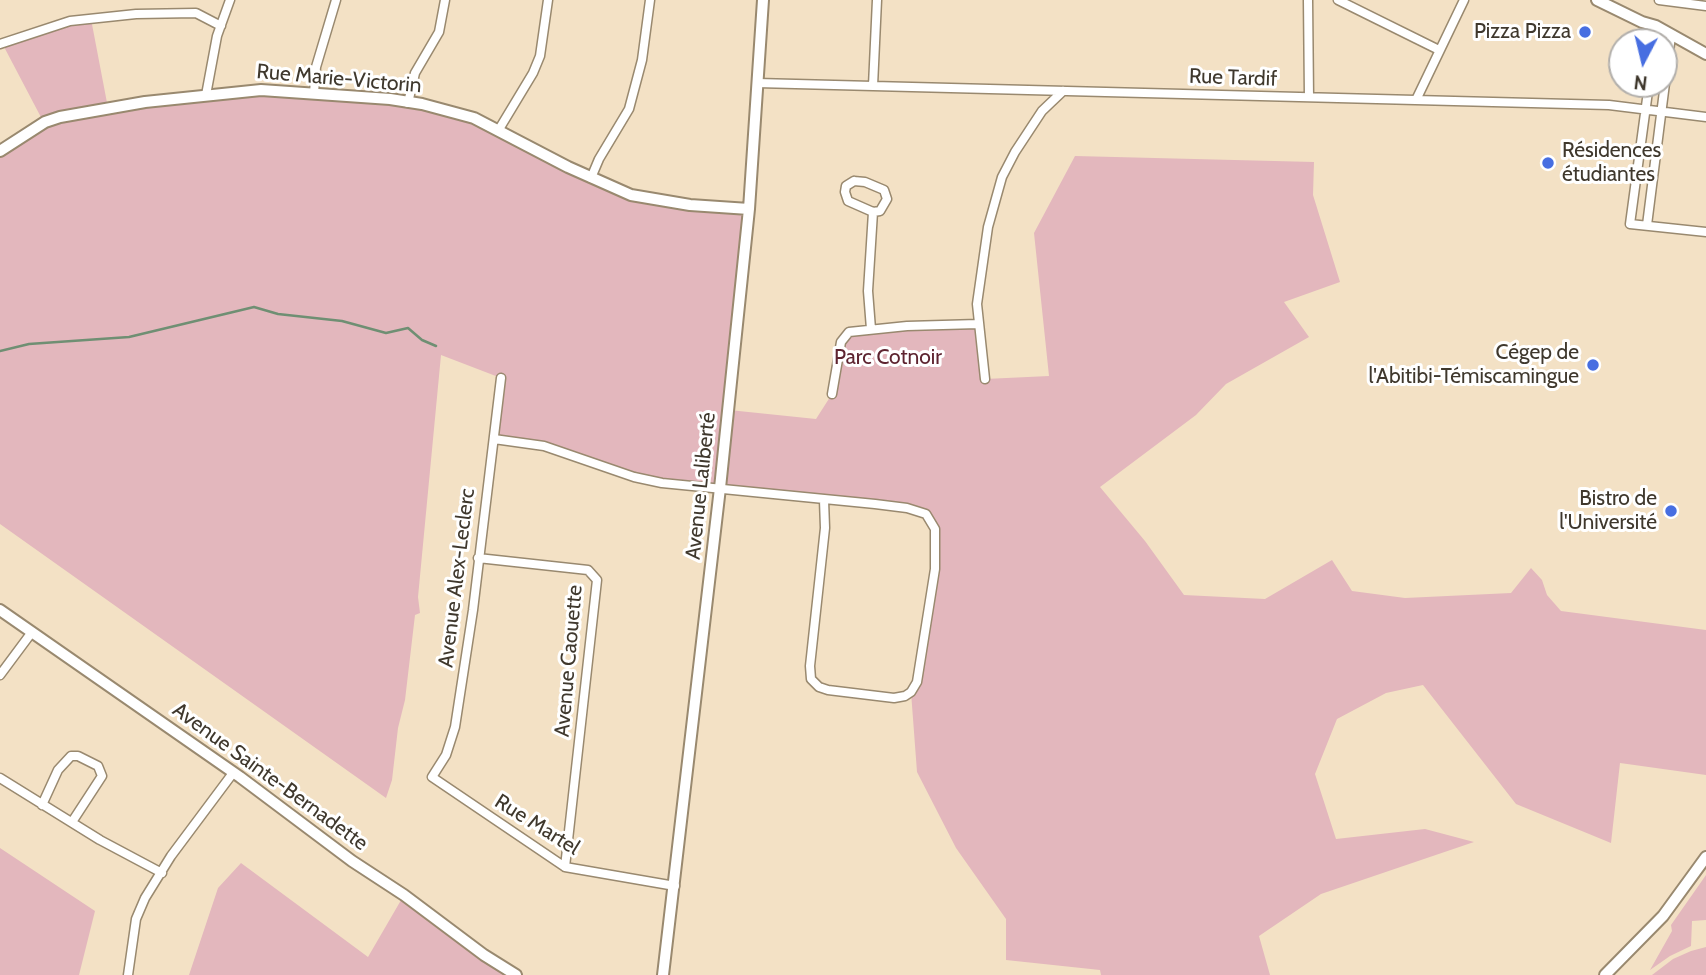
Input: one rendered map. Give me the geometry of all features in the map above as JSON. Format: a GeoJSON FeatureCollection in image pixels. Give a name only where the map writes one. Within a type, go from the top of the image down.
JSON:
{"type":"FeatureCollection","features":[{"type":"Feature","properties":{"kind":"street"},"geometry":{"type":"LineString","coordinates":[[205,95],[211,63],[230,0]]}},
{"type":"Feature","properties":{"kind":"street"},"geometry":{"type":"LineString","coordinates":[[314,93],[316,68],[336,0]]}},
{"type":"Feature","properties":{"kind":"street"},"geometry":{"type":"LineString","coordinates":[[408,103],[415,73],[439,32],[445,0]]}},
{"type":"Feature","properties":{"kind":"street"},"geometry":{"type":"LineString","coordinates":[[498,131],[540,56],[548,0]]}},
{"type":"Feature","properties":{"kind":"street"},"geometry":{"type":"LineString","coordinates":[[591,178],[599,159],[629,109],[642,60],[650,0]]}},
{"type":"Feature","properties":{"kind":"street","name":"Avenue Laliberté"},"geometry":{"type":"LineString","coordinates":[[663,975],[720,488],[749,209],[763,0]]}},
{"type":"Feature","properties":{"kind":"street"},"geometry":{"type":"LineString","coordinates":[[873,86],[877,0]]}},
{"type":"Feature","properties":{"kind":"street"},"geometry":{"type":"LineString","coordinates":[[1308,0],[1310,97]]}},
{"type":"Feature","properties":{"kind":"street"},"geometry":{"type":"LineString","coordinates":[[1338,0],[1439,50]]}},
{"type":"Feature","properties":{"kind":"street"},"geometry":{"type":"LineString","coordinates":[[1416,100],[1464,0]]}},
{"type":"Feature","properties":{"kind":"street"},"geometry":{"type":"LineString","coordinates":[[1597,0],[1659,28]]}},
{"type":"Feature","properties":{"kind":"street"},"geometry":{"type":"LineString","coordinates":[[1659,0],[1706,6]]}},
{"type":"Feature","properties":{"kind":"street"},"geometry":{"type":"LineString","coordinates":[[0,44],[70,21],[136,14],[187,12],[200,14],[221,26]]}},
{"type":"Feature","properties":{"kind":"street"},"geometry":{"type":"LineString","coordinates":[[1678,40],[1706,54]]}},
{"type":"Feature","properties":{"kind":"street","name":"Rue Tardif"},"geometry":{"type":"LineString","coordinates":[[757,83],[1609,105],[1706,117]]}},
{"type":"Feature","properties":{"kind":"street","name":"Rue Marie-Victorin"},"geometry":{"type":"LineString","coordinates":[[0,151],[45,122],[60,117],[205,95],[261,90],[314,93],[422,104],[474,118],[591,178],[631,195],[714,208],[749,209]]}},
{"type":"Feature","properties":{"kind":"street"},"geometry":{"type":"LineString","coordinates":[[985,379],[977,304],[988,227],[1002,177],[1028,130],[1042,111],[1063,91]]}},
{"type":"Feature","properties":{"kind":"street"},"geometry":{"type":"LineString","coordinates":[[1647,98],[1630,224],[1706,232]]}},
{"type":"Feature","properties":{"kind":"street"},"geometry":{"type":"LineString","coordinates":[[1647,225],[1664,98]]}},
{"type":"Feature","properties":{"kind":"street"},"geometry":{"type":"LineString","coordinates":[[850,182],[865,182],[884,190],[887,199],[883,209],[873,212],[848,201],[845,192],[850,182]]}},
{"type":"Feature","properties":{"kind":"street"},"geometry":{"type":"LineString","coordinates":[[871,329],[869,291],[873,212]]}},
{"type":"Feature","properties":{"kind":"street"},"geometry":{"type":"LineString","coordinates":[[832,394],[841,342],[849,331],[978,324]]}},
{"type":"Feature","properties":{"kind":"street","name":"Avenue Alex-Leclerc"},"geometry":{"type":"LineString","coordinates":[[432,777],[446,755],[454,735],[501,378]]}},
{"type":"Feature","properties":{"kind":"street"},"geometry":{"type":"LineString","coordinates":[[494,439],[544,446],[648,480],[907,508],[926,514],[932,521],[936,542],[935,569],[918,682],[905,696],[894,698],[828,690],[819,687],[811,679],[810,666],[825,528],[824,500]]}},
{"type":"Feature","properties":{"kind":"street","name":"Avenue Caouette"},"geometry":{"type":"LineString","coordinates":[[478,558],[588,570],[597,580],[565,867]]}},
{"type":"Feature","properties":{"kind":"street","name":"Avenue Sainte-Bernadette"},"geometry":{"type":"LineString","coordinates":[[0,610],[233,773],[484,955],[516,975]]}},
{"type":"Feature","properties":{"kind":"street"},"geometry":{"type":"LineString","coordinates":[[0,675],[32,632]]}},
{"type":"Feature","properties":{"kind":"street"},"geometry":{"type":"LineString","coordinates":[[42,806],[58,770],[71,756],[78,756],[98,766],[102,776],[72,822]]}},
{"type":"Feature","properties":{"kind":"street"},"geometry":{"type":"LineString","coordinates":[[128,975],[136,919],[145,898],[191,827],[233,773]]}},
{"type":"Feature","properties":{"kind":"street","name":"Rue Martel"},"geometry":{"type":"LineString","coordinates":[[432,777],[565,867],[675,886]]}},
{"type":"Feature","properties":{"kind":"street"},"geometry":{"type":"LineString","coordinates":[[0,778],[42,806],[162,873]]}},
{"type":"Feature","properties":{"kind":"street"},"geometry":{"type":"LineString","coordinates":[[1605,975],[1663,916],[1706,856]]}},
{"type":"Feature","properties":{"kind":"green space","name":"Parc Cotnoir"},"geometry":{"type":"Polygon","coordinates":[[[91,19],[108,108],[234,91],[390,99],[474,118],[614,188],[749,209],[729,410],[816,419],[832,394],[841,342],[849,332],[978,324],[985,379],[1049,376],[1034,233],[1075,156],[1314,162],[1313,195],[1340,282],[1284,302],[1309,337],[1226,384],[1196,415],[1100,487],[1145,541],[1184,595],[1265,599],[1332,560],[1352,591],[1405,598],[1511,593],[1531,568],[1542,580],[1547,595],[1561,611],[1706,630],[1706,775],[1620,763],[1611,843],[1516,804],[1423,685],[1386,693],[1337,719],[1315,774],[1336,839],[1425,829],[1474,842],[1321,894],[1259,936],[1270,975],[1101,975],[1100,970],[1006,960],[1006,919],[956,848],[917,772],[911,692],[914,687],[936,542],[926,514],[662,483],[572,454],[494,439],[501,378],[441,355],[418,597],[420,613],[415,615],[405,700],[398,728],[392,780],[386,798],[0,524],[0,151],[44,123],[2,43],[91,19]]]}},
{"type":"Feature","properties":{"kind":"green space"},"geometry":{"type":"Polygon","coordinates":[[[0,848],[95,911],[79,975],[0,975],[0,848]]]}},
{"type":"Feature","properties":{"kind":"green space"},"geometry":{"type":"Polygon","coordinates":[[[241,863],[368,957],[404,895],[516,975],[189,975],[218,888],[241,863]]]}},
{"type":"Feature","properties":{"kind":"green space"},"geometry":{"type":"Polygon","coordinates":[[[1706,875],[1706,920],[1692,921],[1691,946],[1650,970],[1672,931],[1671,925],[1706,875]]]}},
{"type":"Feature","properties":{"kind":"green space"},"geometry":{"type":"Polygon","coordinates":[[[1706,947],[1706,975],[1652,975],[1673,959],[1706,947]]]}},
{"type":"Feature","properties":{"kind":"waterway"},"geometry":{"type":"LineString","coordinates":[[0,351],[29,344],[129,337],[254,307],[278,314],[342,321],[386,333],[408,328],[422,340],[436,346]]}},
{"type":"Feature","properties":{"kind":"place","name":"Pizza Pizza"},"geometry":{"type":"Point","coordinates":[1585,32]}},
{"type":"Feature","properties":{"kind":"place","name":"Résidences étudiantes"},"geometry":{"type":"Point","coordinates":[1548,163]}},
{"type":"Feature","properties":{"kind":"place","name":"Cégep de l'Abitibi-Témiscamingue"},"geometry":{"type":"Point","coordinates":[1593,365]}},
{"type":"Feature","properties":{"kind":"place","name":"Bistro de l'Université"},"geometry":{"type":"Point","coordinates":[1671,511]}}]}
